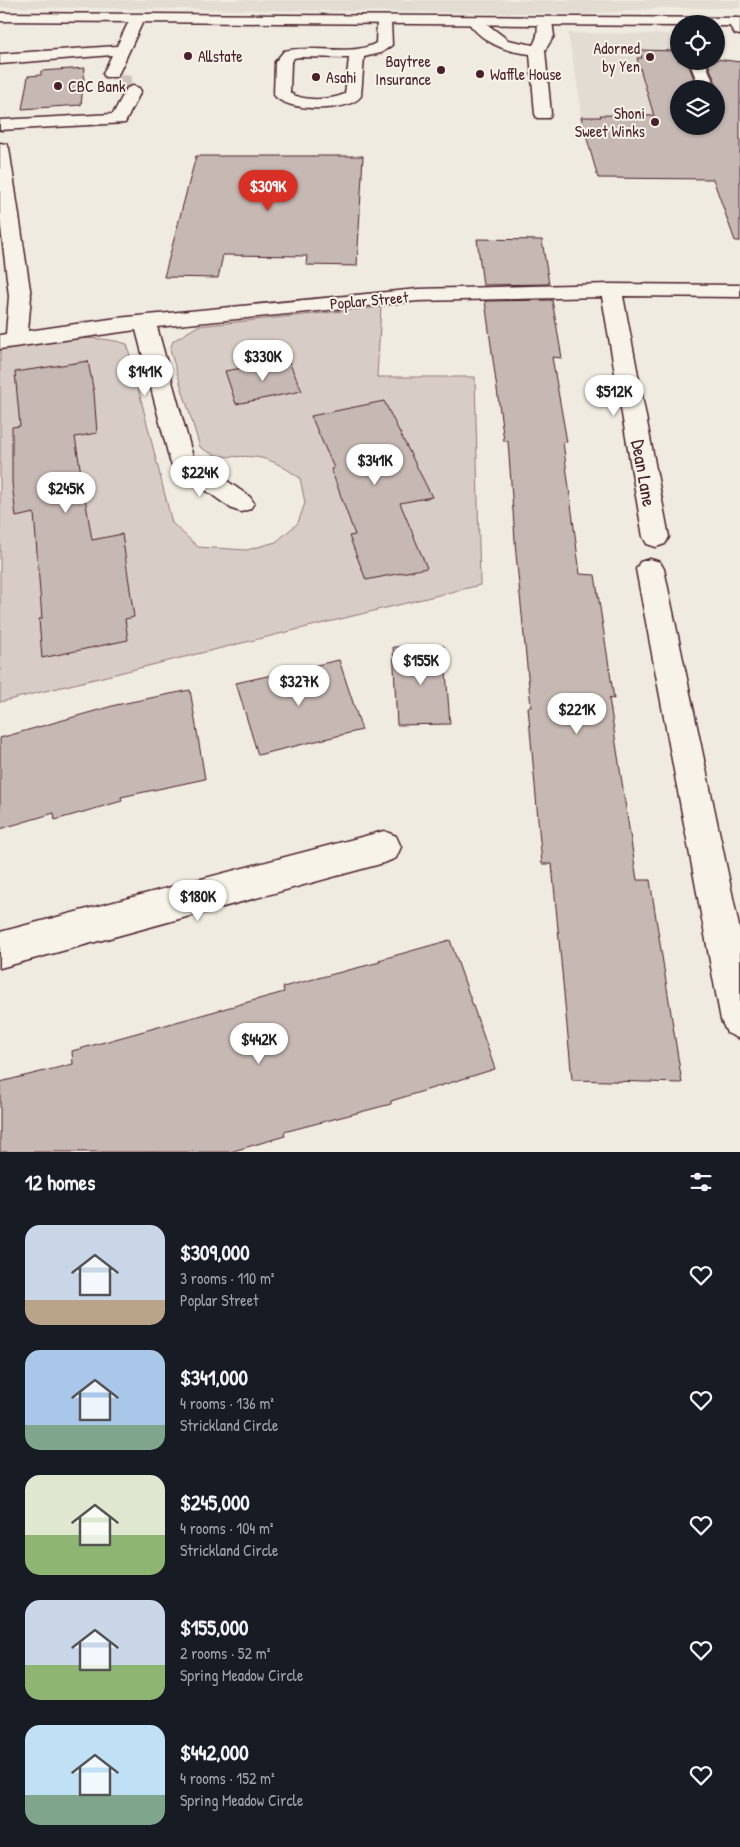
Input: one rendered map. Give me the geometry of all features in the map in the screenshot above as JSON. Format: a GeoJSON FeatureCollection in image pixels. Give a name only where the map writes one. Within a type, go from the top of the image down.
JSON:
{"type":"FeatureCollection","features":[{"type":"Feature","properties":{"kind":"street"},"geometry":{"type":"LineString","coordinates":[[1,20],[138,18],[670,23]]}},
{"type":"Feature","properties":{"kind":"street"},"geometry":{"type":"LineString","coordinates":[[123,50],[122,71],[123,50],[138,18]]}},
{"type":"Feature","properties":{"kind":"street"},"geometry":{"type":"LineString","coordinates":[[357,52],[353,96],[347,100],[335,103],[297,102],[286,100],[282,95],[283,62],[289,54],[378,50],[384,44],[384,20]]}},
{"type":"Feature","properties":{"kind":"street"},"geometry":{"type":"LineString","coordinates":[[474,21],[504,46],[537,50]]}},
{"type":"Feature","properties":{"kind":"street"},"geometry":{"type":"LineString","coordinates":[[543,114],[537,50],[546,36],[544,21]]}},
{"type":"Feature","properties":{"kind":"street"},"geometry":{"type":"LineString","coordinates":[[725,25],[738,25]]}},
{"type":"Feature","properties":{"kind":"street"},"geometry":{"type":"LineString","coordinates":[[0,59],[123,50]]}},
{"type":"Feature","properties":{"kind":"street"},"geometry":{"type":"LineString","coordinates":[[0,125],[119,119],[123,94]]}},
{"type":"Feature","properties":{"kind":"street"},"geometry":{"type":"LineString","coordinates":[[0,148],[20,296],[9,340]]}},
{"type":"Feature","properties":{"kind":"street","name":"Poplar Street"},"geometry":{"type":"LineString","coordinates":[[9,340],[145,322],[418,295],[611,290],[740,291]]}},
{"type":"Feature","properties":{"kind":"street","name":"Dean Lane"},"geometry":{"type":"LineString","coordinates":[[611,290],[656,537]]}},
{"type":"Feature","properties":{"kind":"street"},"geometry":{"type":"LineString","coordinates":[[145,322],[182,461],[241,502]]}},
{"type":"Feature","properties":{"kind":"street"},"geometry":{"type":"LineString","coordinates":[[650,569],[740,1020]]}},
{"type":"Feature","properties":{"kind":"street"},"geometry":{"type":"LineString","coordinates":[[0,950],[384,847]]}},
{"type":"Feature","properties":{"kind":"shaded area"},"geometry":{"type":"Polygon","coordinates":[[[0,0],[740,0],[740,8],[664,8],[589,14],[0,7],[0,0]]]}},
{"type":"Feature","properties":{"kind":"shaded area"},"geometry":{"type":"Polygon","coordinates":[[[568,33],[669,34],[670,70],[679,70],[679,80],[670,80],[670,135],[701,135],[706,137],[586,136],[581,117],[568,33]]]}},
{"type":"Feature","properties":{"kind":"shaded area"},"geometry":{"type":"Polygon","coordinates":[[[381,307],[377,377],[475,377],[480,585],[0,702],[0,350],[47,342],[80,339],[111,340],[127,344],[172,523],[198,547],[247,550],[276,542],[298,523],[305,503],[300,478],[282,466],[266,459],[215,455],[200,447],[170,350],[173,341],[198,326],[381,307]]]}},
{"type":"Feature","properties":{"kind":"building"},"geometry":{"type":"Polygon","coordinates":[[[640,50],[670,51],[670,70],[691,70],[694,80],[670,80],[670,135],[725,135],[725,80],[715,80],[711,70],[725,70],[725,60],[740,62],[740,241],[735,241],[713,179],[598,178],[581,117],[601,117],[600,115],[654,116],[637,58],[642,58],[640,50]]]}},
{"type":"Feature","properties":{"kind":"building"},"geometry":{"type":"Polygon","coordinates":[[[85,68],[81,105],[22,109],[28,76],[41,75],[41,71],[85,68]]]}},
{"type":"Feature","properties":{"kind":"building"},"geometry":{"type":"Polygon","coordinates":[[[196,156],[363,156],[357,266],[306,265],[307,256],[223,255],[218,278],[164,277],[196,156]]]}},
{"type":"Feature","properties":{"kind":"building"},"geometry":{"type":"Polygon","coordinates":[[[477,239],[542,240],[549,284],[483,285],[477,239]]]}},
{"type":"Feature","properties":{"kind":"building"},"geometry":{"type":"Polygon","coordinates":[[[552,300],[562,358],[552,357],[567,442],[563,442],[580,574],[595,575],[614,699],[609,698],[637,880],[650,880],[682,1083],[572,1080],[552,864],[542,864],[528,707],[531,707],[516,554],[508,441],[504,441],[485,301],[552,300]]]}},
{"type":"Feature","properties":{"kind":"building"},"geometry":{"type":"Polygon","coordinates":[[[288,360],[302,391],[236,404],[225,371],[288,360]]]}},
{"type":"Feature","properties":{"kind":"building"},"geometry":{"type":"Polygon","coordinates":[[[88,361],[94,393],[97,433],[75,437],[92,540],[122,534],[134,617],[125,619],[128,640],[42,658],[39,619],[42,619],[34,513],[16,517],[12,483],[12,427],[20,426],[15,372],[88,361]]]}},
{"type":"Feature","properties":{"kind":"building"},"geometry":{"type":"Polygon","coordinates":[[[384,401],[432,497],[400,503],[427,568],[366,580],[349,536],[355,535],[331,469],[334,468],[311,416],[384,401]]]}},
{"type":"Feature","properties":{"kind":"building"},"geometry":{"type":"Polygon","coordinates":[[[444,646],[450,724],[397,725],[393,647],[444,646]]]}},
{"type":"Feature","properties":{"kind":"building"},"geometry":{"type":"Polygon","coordinates":[[[339,660],[362,730],[258,755],[236,683],[339,660]]]}},
{"type":"Feature","properties":{"kind":"building"},"geometry":{"type":"Polygon","coordinates":[[[190,690],[205,779],[121,797],[122,801],[55,820],[54,813],[0,829],[0,738],[116,705],[190,690]]]}},
{"type":"Feature","properties":{"kind":"building"},"geometry":{"type":"Polygon","coordinates":[[[450,940],[495,1069],[391,1101],[391,1104],[284,1132],[285,1136],[230,1152],[0,1152],[0,1082],[73,1064],[72,1051],[284,992],[283,987],[380,962],[379,960],[450,940]]]}},
{"type":"Feature","properties":{"kind":"tunnel"},"geometry":{"type":"LineString","coordinates":[[122,91],[124,73]]}},
{"type":"Feature","properties":{"kind":"place","name":"Allstate"},"geometry":{"type":"Point","coordinates":[188,56]}},
{"type":"Feature","properties":{"kind":"place","name":"Adorned by Yen"},"geometry":{"type":"Point","coordinates":[650,57]}},
{"type":"Feature","properties":{"kind":"place","name":"Baytree Insurance"},"geometry":{"type":"Point","coordinates":[441,70]}},
{"type":"Feature","properties":{"kind":"place","name":"Waffle House"},"geometry":{"type":"Point","coordinates":[480,74]}},
{"type":"Feature","properties":{"kind":"place","name":"Asahi"},"geometry":{"type":"Point","coordinates":[316,77]}},
{"type":"Feature","properties":{"kind":"place","name":"CBC Bank"},"geometry":{"type":"Point","coordinates":[58,86]}},
{"type":"Feature","properties":{"kind":"place","name":"Shoni Sweet Winks"},"geometry":{"type":"Point","coordinates":[655,122]}}]}
